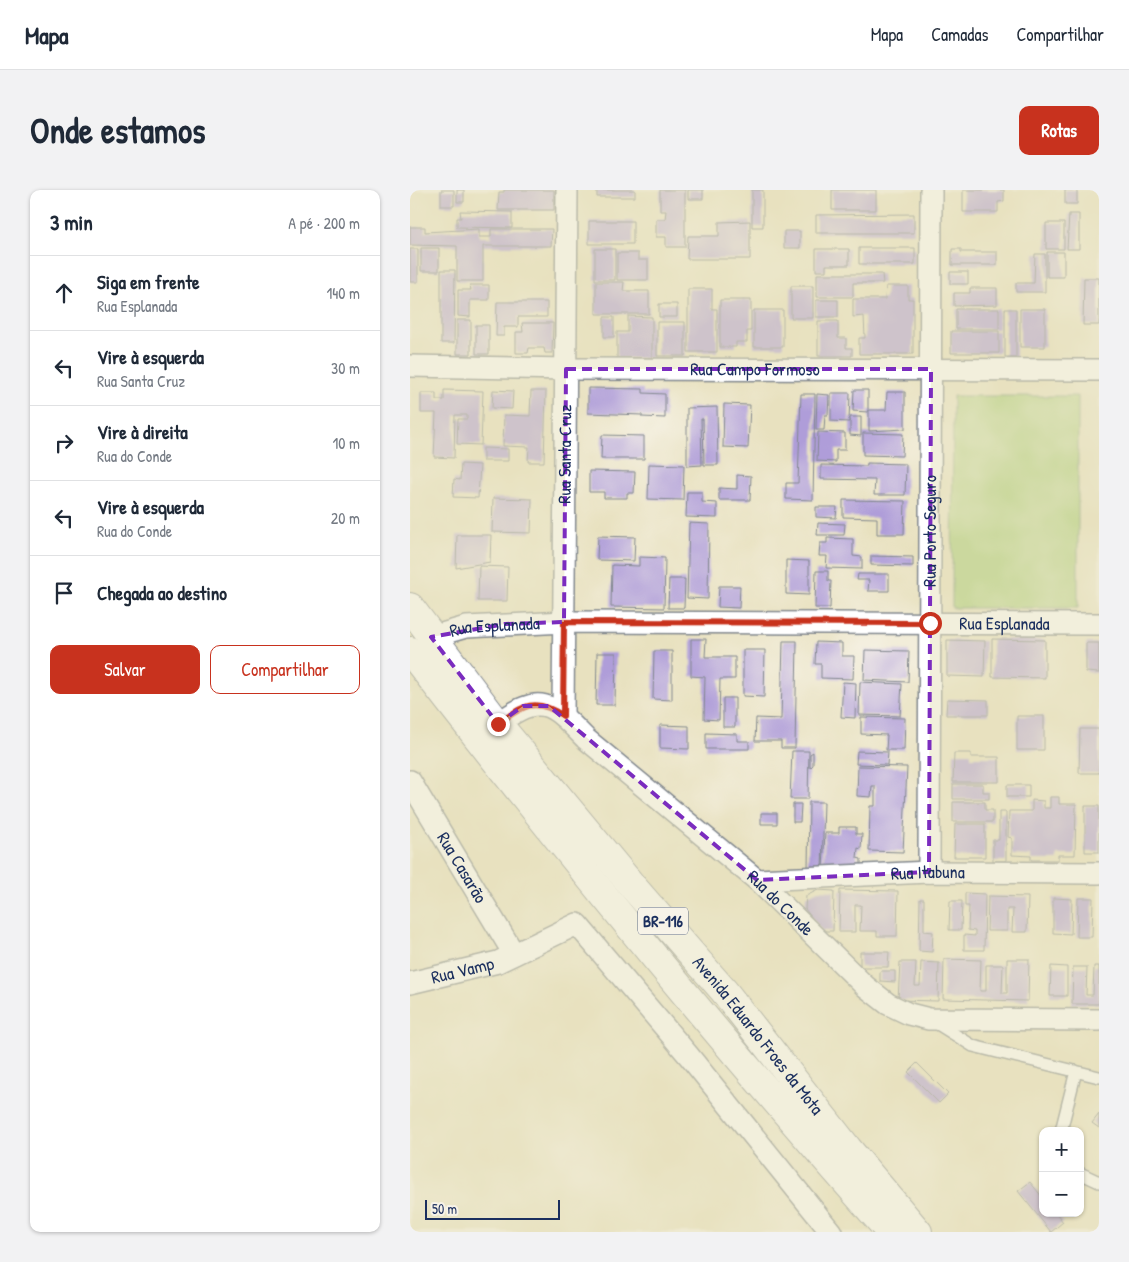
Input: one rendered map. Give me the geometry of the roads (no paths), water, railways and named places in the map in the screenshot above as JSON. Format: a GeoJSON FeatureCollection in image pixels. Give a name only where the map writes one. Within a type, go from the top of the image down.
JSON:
{"type":"FeatureCollection","features":[{"type":"Feature","properties":{"kind":"highway","name":"Avenida Eduardo Froes da Mota"},"geometry":{"type":"LineString","coordinates":[[410,607],[420,644],[532,809],[632,931],[890,1232]]}},
{"type":"Feature","properties":{"kind":"highway","name":"Avenida Eduardo Froes da Mota"},"geometry":{"type":"LineString","coordinates":[[420,644],[498,724],[634,888],[724,991],[848,1149],[918,1232]]}},
{"type":"Feature","properties":{"kind":"street","name":"Rua Santa Cruz"},"geometry":{"type":"LineString","coordinates":[[563,716],[567,190]]}},
{"type":"Feature","properties":{"kind":"street","name":"Rua Porto Seguro"},"geometry":{"type":"LineString","coordinates":[[930,872],[931,190]]}},
{"type":"Feature","properties":{"kind":"street","name":"Rua Campo Formoso"},"geometry":{"type":"LineString","coordinates":[[410,366],[566,369],[1099,370]]}},
{"type":"Feature","properties":{"kind":"street","name":"Rua Esplanada"},"geometry":{"type":"LineString","coordinates":[[420,644],[466,628],[564,622],[1099,624]]}},
{"type":"Feature","properties":{"kind":"street","name":"Rua do Conde"},"geometry":{"type":"LineString","coordinates":[[498,724],[523,706],[535,704],[550,706],[593,745],[757,880],[865,986],[888,1004],[909,1014],[929,1019],[1099,1020]]}},
{"type":"Feature","properties":{"kind":"street","name":"Rua Casarão"},"geometry":{"type":"LineString","coordinates":[[410,781],[514,954]]}},
{"type":"Feature","properties":{"kind":"street","name":"Rua Itabuna"},"geometry":{"type":"LineString","coordinates":[[757,880],[930,872],[1099,873]]}},
{"type":"Feature","properties":{"kind":"street","name":"Rua Vamp"},"geometry":{"type":"LineString","coordinates":[[410,983],[498,962],[577,924],[689,1056],[831,1232]]}},
{"type":"Feature","properties":{"kind":"lane"},"geometry":{"type":"LineString","coordinates":[[929,1019],[973,1046],[1099,1077]]}},
{"type":"Feature","properties":{"kind":"lane"},"geometry":{"type":"LineString","coordinates":[[1062,1127],[1076,1072]]}},
{"type":"Feature","properties":{"kind":"lane"},"geometry":{"type":"LineString","coordinates":[[1084,1176],[1099,1182]]}}]}
